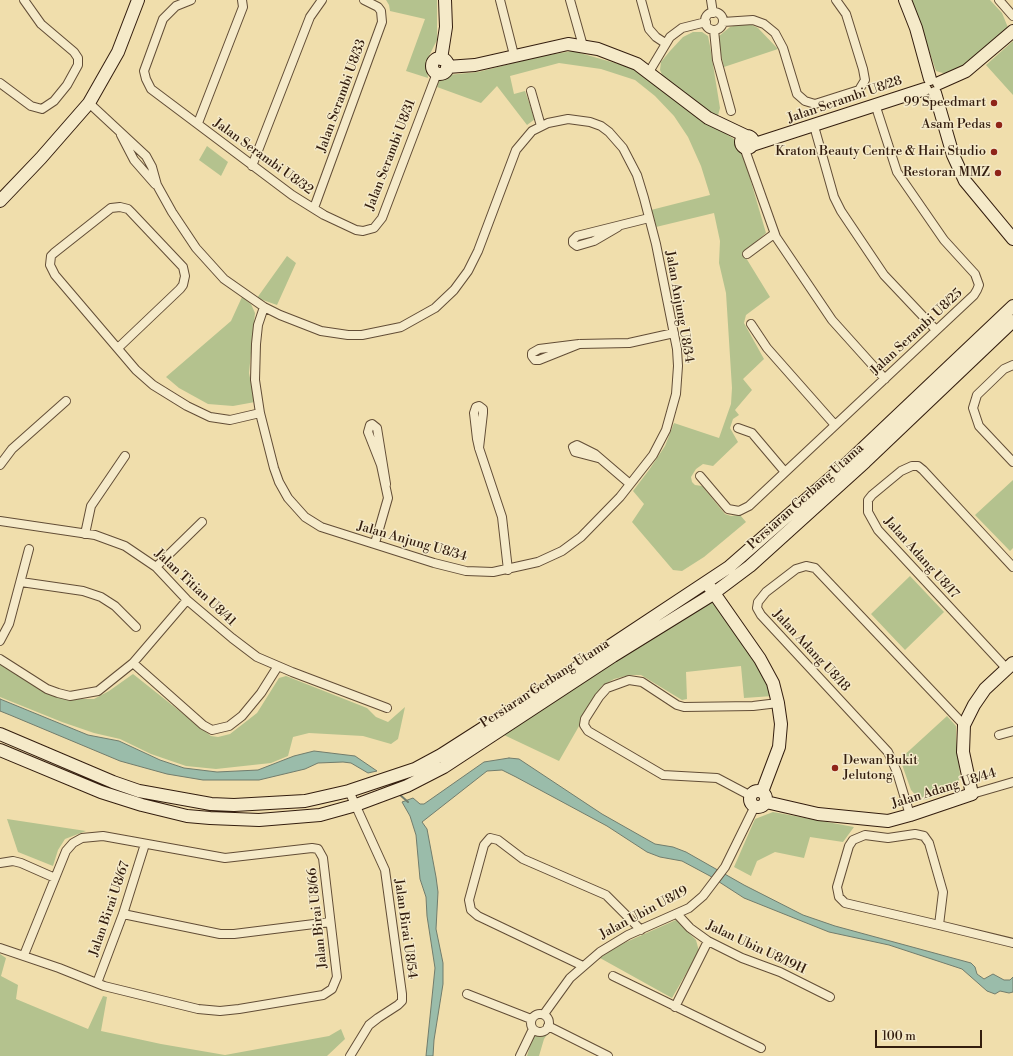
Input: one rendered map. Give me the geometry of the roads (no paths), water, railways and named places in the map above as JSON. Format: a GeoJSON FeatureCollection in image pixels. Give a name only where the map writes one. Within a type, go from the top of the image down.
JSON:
{"type":"FeatureCollection","features":[{"type":"Feature","properties":{"kind":"main road"},"geometry":{"type":"LineString","coordinates":[[0,200],[41,158],[89,103],[118,52],[138,0]]}},
{"type":"Feature","properties":{"kind":"main road"},"geometry":{"type":"LineString","coordinates":[[444,63],[446,27],[445,0]]}},
{"type":"Feature","properties":{"kind":"main road"},"geometry":{"type":"LineString","coordinates":[[905,0],[916,28],[953,155],[965,181],[1013,239]]}},
{"type":"Feature","properties":{"kind":"main road","name":"Jalan Serambi U8/28"},"geometry":{"type":"LineString","coordinates":[[748,142],[774,139],[932,86],[966,71],[1013,31]]}},
{"type":"Feature","properties":{"kind":"main road"},"geometry":{"type":"LineString","coordinates":[[437,74],[433,70],[432,66],[434,61],[475,65],[568,44],[582,46],[622,56],[637,64],[708,118],[733,131],[748,142]]}},
{"type":"Feature","properties":{"kind":"main road","name":"Persiaran Gerbang Utama"},"geometry":{"type":"LineString","coordinates":[[0,750],[101,792],[142,805],[187,816],[237,820],[285,819],[320,815],[356,805],[407,786],[444,767],[613,656],[711,588],[746,554],[841,469],[1013,306]]}},
{"type":"Feature","properties":{"kind":"main road","name":"Persiaran Gerbang Utama"},"geometry":{"type":"LineString","coordinates":[[0,734],[113,782],[139,791],[187,800],[234,805],[288,803],[349,791],[428,763],[766,553],[865,462],[1013,321]]}},
{"type":"Feature","properties":{"kind":"main road","name":"Jalan Ubin U8/19"},"geometry":{"type":"LineString","coordinates":[[711,588],[760,659],[773,684],[779,706],[781,724],[779,747],[758,799]]}},
{"type":"Feature","properties":{"kind":"main road"},"geometry":{"type":"LineString","coordinates":[[972,794],[963,752],[964,726],[974,705],[985,689],[1010,666]]}},
{"type":"Feature","properties":{"kind":"main road","name":"Jalan Adang U8/44"},"geometry":{"type":"LineString","coordinates":[[758,799],[818,814],[880,820],[895,819],[910,815],[972,794]]}},
{"type":"Feature","properties":{"kind":"street"},"geometry":{"type":"LineString","coordinates":[[0,83],[31,106],[42,109],[54,101],[67,85],[78,65],[78,58],[74,52],[41,24],[24,0]]}},
{"type":"Feature","properties":{"kind":"street","name":"Jalan Serambi U8/32"},"geometry":{"type":"LineString","coordinates":[[191,0],[176,6],[163,19],[145,68],[144,75],[147,82],[155,92],[198,123],[252,166],[314,208]]}},
{"type":"Feature","properties":{"kind":"street","name":"Jalan Serambi U8/32"},"geometry":{"type":"LineString","coordinates":[[198,123],[243,7],[242,0]]}},
{"type":"Feature","properties":{"kind":"street"},"geometry":{"type":"LineString","coordinates":[[252,166],[310,17],[322,0]]}},
{"type":"Feature","properties":{"kind":"street","name":"Jalan Serambi U8/33"},"geometry":{"type":"LineString","coordinates":[[314,208],[382,22],[381,11],[378,7],[364,0]]}},
{"type":"Feature","properties":{"kind":"street"},"geometry":{"type":"LineString","coordinates":[[500,0],[514,55]]}},
{"type":"Feature","properties":{"kind":"street"},"geometry":{"type":"LineString","coordinates":[[570,0],[582,46]]}},
{"type":"Feature","properties":{"kind":"street"},"geometry":{"type":"LineString","coordinates":[[641,0],[649,29],[665,43]]}},
{"type":"Feature","properties":{"kind":"street"},"geometry":{"type":"LineString","coordinates":[[711,0],[713,13]]}},
{"type":"Feature","properties":{"kind":"street"},"geometry":{"type":"LineString","coordinates":[[723,22],[753,20],[764,24],[775,34],[784,48],[797,94],[805,101],[815,104],[859,90],[864,80],[863,69],[846,14],[836,0]]}},
{"type":"Feature","properties":{"kind":"street"},"geometry":{"type":"LineString","coordinates":[[999,0],[1013,16]]}},
{"type":"Feature","properties":{"kind":"street"},"geometry":{"type":"LineString","coordinates":[[713,13],[720,15],[723,22],[721,27],[714,30],[707,27],[706,22],[707,17],[713,13]]}},
{"type":"Feature","properties":{"kind":"street"},"geometry":{"type":"LineString","coordinates":[[649,72],[665,43],[682,28],[706,22]]}},
{"type":"Feature","properties":{"kind":"street"},"geometry":{"type":"LineString","coordinates":[[714,30],[718,60],[731,111]]}},
{"type":"Feature","properties":{"kind":"street","name":"Jalan Serambi U8/31"},"geometry":{"type":"LineString","coordinates":[[314,208],[356,230],[369,230],[379,224],[437,74]]}},
{"type":"Feature","properties":{"kind":"street"},"geometry":{"type":"LineString","coordinates":[[531,92],[541,126]]}},
{"type":"Feature","properties":{"kind":"street","name":"Jalan Anjung U8/34"},"geometry":{"type":"LineString","coordinates":[[89,103],[146,156],[152,167],[157,186]]}},
{"type":"Feature","properties":{"kind":"street","name":"Jalan Serambi U8/25"},"geometry":{"type":"LineString","coordinates":[[700,476],[728,509],[739,511],[749,506],[974,295],[977,290],[978,280],[975,274],[944,240],[897,172],[875,104]]}},
{"type":"Feature","properties":{"kind":"street","name":"Jalan Anjung U8/34"},"geometry":{"type":"LineString","coordinates":[[116,128],[134,160],[157,186],[183,229],[207,261],[224,279],[264,307],[308,327],[348,335],[362,335],[401,327],[422,316],[446,299],[468,271],[478,252],[516,150],[526,137],[541,126],[558,120],[579,119],[590,122],[609,132],[624,148],[637,175],[656,244],[674,333],[678,366],[676,394],[672,412],[660,444],[630,484],[599,520],[570,546],[538,562],[508,570],[481,572],[466,571],[434,563],[321,527],[313,523],[297,509],[283,490],[276,475],[260,413],[254,368],[258,325],[264,307]]}},
{"type":"Feature","properties":{"kind":"street"},"geometry":{"type":"LineString","coordinates":[[814,126],[834,197],[841,211],[884,275],[936,330]]}},
{"type":"Feature","properties":{"kind":"street"},"geometry":{"type":"LineString","coordinates":[[748,142],[751,166],[774,234],[832,320],[885,379]]}},
{"type":"Feature","properties":{"kind":"street"},"geometry":{"type":"LineString","coordinates":[[118,348],[184,285],[185,276],[183,267],[132,212],[120,207],[111,208],[54,253],[50,260],[50,265],[54,275],[136,370],[153,385],[199,412],[219,419],[230,420],[260,413]]}},
{"type":"Feature","properties":{"kind":"street"},"geometry":{"type":"LineString","coordinates":[[618,227],[594,241],[577,246],[573,242],[577,236],[618,227],[649,218]]}},
{"type":"Feature","properties":{"kind":"street"},"geometry":{"type":"LineString","coordinates":[[747,254],[774,234]]}},
{"type":"Feature","properties":{"kind":"street"},"geometry":{"type":"LineString","coordinates":[[751,324],[767,348],[835,425]]}},
{"type":"Feature","properties":{"kind":"street"},"geometry":{"type":"LineString","coordinates":[[579,344],[538,360],[535,360],[532,356],[532,353],[540,349],[579,344],[629,343],[674,333]]}},
{"type":"Feature","properties":{"kind":"street"},"geometry":{"type":"LineString","coordinates":[[1013,365],[1004,369],[988,384],[974,401],[974,415],[979,426],[1013,462]]}},
{"type":"Feature","properties":{"kind":"street"},"geometry":{"type":"LineString","coordinates":[[0,465],[12,449],[66,401]]}},
{"type":"Feature","properties":{"kind":"street"},"geometry":{"type":"LineString","coordinates":[[375,543],[387,505],[386,484],[377,428],[372,424],[368,428],[368,432],[381,465],[386,484]]}},
{"type":"Feature","properties":{"kind":"street"},"geometry":{"type":"LineString","coordinates":[[738,428],[752,433],[785,472]]}},
{"type":"Feature","properties":{"kind":"street"},"geometry":{"type":"LineString","coordinates":[[479,448],[502,517],[508,570]]}},
{"type":"Feature","properties":{"kind":"street"},"geometry":{"type":"LineString","coordinates":[[85,534],[91,506],[126,456]]}},
{"type":"Feature","properties":{"kind":"street"},"geometry":{"type":"LineString","coordinates":[[598,458],[630,484]]}},
{"type":"Feature","properties":{"kind":"street","name":"Jalan Adang U8/17"},"geometry":{"type":"LineString","coordinates":[[1010,666],[878,530],[868,512],[868,500],[901,470],[912,466],[918,466],[1013,567]]}},
{"type":"Feature","properties":{"kind":"street","name":"Jalan Titian U8/41"},"geometry":{"type":"LineString","coordinates":[[0,521],[85,534],[114,541],[136,552],[156,567],[187,600],[257,657],[387,708]]}},
{"type":"Feature","properties":{"kind":"street"},"geometry":{"type":"LineString","coordinates":[[156,567],[202,522]]}},
{"type":"Feature","properties":{"kind":"street"},"geometry":{"type":"LineString","coordinates":[[0,641],[10,624],[29,549]]}},
{"type":"Feature","properties":{"kind":"street","name":"Jalan Adang U8/18"},"geometry":{"type":"LineString","coordinates":[[910,815],[897,772],[888,752],[761,615],[757,608],[758,602],[766,592],[796,569],[806,566],[815,568],[964,726]]}},
{"type":"Feature","properties":{"kind":"street"},"geometry":{"type":"LineString","coordinates":[[21,582],[83,591],[101,597],[115,606],[136,628]]}},
{"type":"Feature","properties":{"kind":"street"},"geometry":{"type":"LineString","coordinates":[[0,659],[47,689],[70,696],[98,691],[133,663],[187,600]]}},
{"type":"Feature","properties":{"kind":"street"},"geometry":{"type":"LineString","coordinates":[[133,663],[203,725],[212,730],[229,726],[242,716],[261,693],[278,666]]}},
{"type":"Feature","properties":{"kind":"street"},"geometry":{"type":"LineString","coordinates":[[758,799],[717,778],[663,775],[588,731],[584,725],[586,719],[603,692],[611,686],[629,680],[636,680],[646,684],[677,705],[684,707],[779,706]]}},
{"type":"Feature","properties":{"kind":"street"},"geometry":{"type":"LineString","coordinates":[[999,735],[1013,731]]}},
{"type":"Feature","properties":{"kind":"street","name":"Jalan Adang U8/44"},"geometry":{"type":"LineString","coordinates":[[972,794],[1013,782]]}},
{"type":"Feature","properties":{"kind":"street","name":"Jalan Birai U8/54"},"geometry":{"type":"LineString","coordinates":[[349,791],[385,870],[402,1000],[398,1006],[369,1025],[350,1056]]}},
{"type":"Feature","properties":{"kind":"street","name":"Jalan Ubin U8/19"},"geometry":{"type":"LineString","coordinates":[[544,1014],[570,978],[600,952],[689,908],[709,890],[725,867],[758,799]]}},
{"type":"Feature","properties":{"kind":"street"},"geometry":{"type":"LineString","coordinates":[[939,925],[944,892],[929,843],[924,836],[915,834],[888,838],[865,836],[853,840],[849,846],[837,890],[841,900],[845,903],[1013,943]]}},
{"type":"Feature","properties":{"kind":"street","name":"Jalan Birai U8/66"},"geometry":{"type":"LineString","coordinates":[[0,948],[24,955],[97,983],[198,1009],[239,1009],[323,995],[332,989],[336,981],[325,866],[322,855],[318,849],[312,848],[225,858],[102,836],[90,836],[77,840],[66,850],[24,955]]}},
{"type":"Feature","properties":{"kind":"street"},"geometry":{"type":"LineString","coordinates":[[583,966],[474,913],[471,910],[469,900],[484,845],[490,838],[495,838],[523,860],[606,895],[642,930]]}},
{"type":"Feature","properties":{"kind":"street","name":"Jalan Birai U8/67"},"geometry":{"type":"LineString","coordinates":[[97,983],[123,914],[145,844]]}},
{"type":"Feature","properties":{"kind":"street"},"geometry":{"type":"LineString","coordinates":[[0,863],[8,861],[21,863],[54,878]]}},
{"type":"Feature","properties":{"kind":"street"},"geometry":{"type":"LineString","coordinates":[[123,914],[220,934],[234,934],[330,922]]}},
{"type":"Feature","properties":{"kind":"street","name":"Jalan Ubin U8/19H"},"geometry":{"type":"LineString","coordinates":[[677,914],[690,928],[708,941],[742,958],[780,972],[830,997]]}},
{"type":"Feature","properties":{"kind":"street"},"geometry":{"type":"LineString","coordinates":[[675,1007],[708,941]]}},
{"type":"Feature","properties":{"kind":"street"},"geometry":{"type":"LineString","coordinates":[[613,976],[761,1048]]}},
{"type":"Feature","properties":{"kind":"street"},"geometry":{"type":"LineString","coordinates":[[467,994],[531,1019]]}},
{"type":"Feature","properties":{"kind":"street"},"geometry":{"type":"LineString","coordinates":[[520,1056],[533,1029],[531,1019],[535,1014],[544,1014],[548,1018],[548,1026],[542,1032],[533,1029]]}},
{"type":"Feature","properties":{"kind":"street"},"geometry":{"type":"LineString","coordinates":[[548,1026],[608,1056]]}},
{"type":"Feature","properties":{"kind":"waterway"},"geometry":{"type":"LineString","coordinates":[[399,794],[408,802]]}},
{"type":"Feature","properties":{"kind":"place","name":"99 Speedmart"},"geometry":{"type":"Point","coordinates":[994,103]}},
{"type":"Feature","properties":{"kind":"place","name":"Asam Pedas"},"geometry":{"type":"Point","coordinates":[999,125]}},
{"type":"Feature","properties":{"kind":"place","name":"Kraton Beauty Centre & Hair Studio"},"geometry":{"type":"Point","coordinates":[994,152]}},
{"type":"Feature","properties":{"kind":"place","name":"Restoran MMZ"},"geometry":{"type":"Point","coordinates":[998,173]}},
{"type":"Feature","properties":{"kind":"place","name":"Dewan Bukit Jelutong"},"geometry":{"type":"Point","coordinates":[835,768]}}]}
